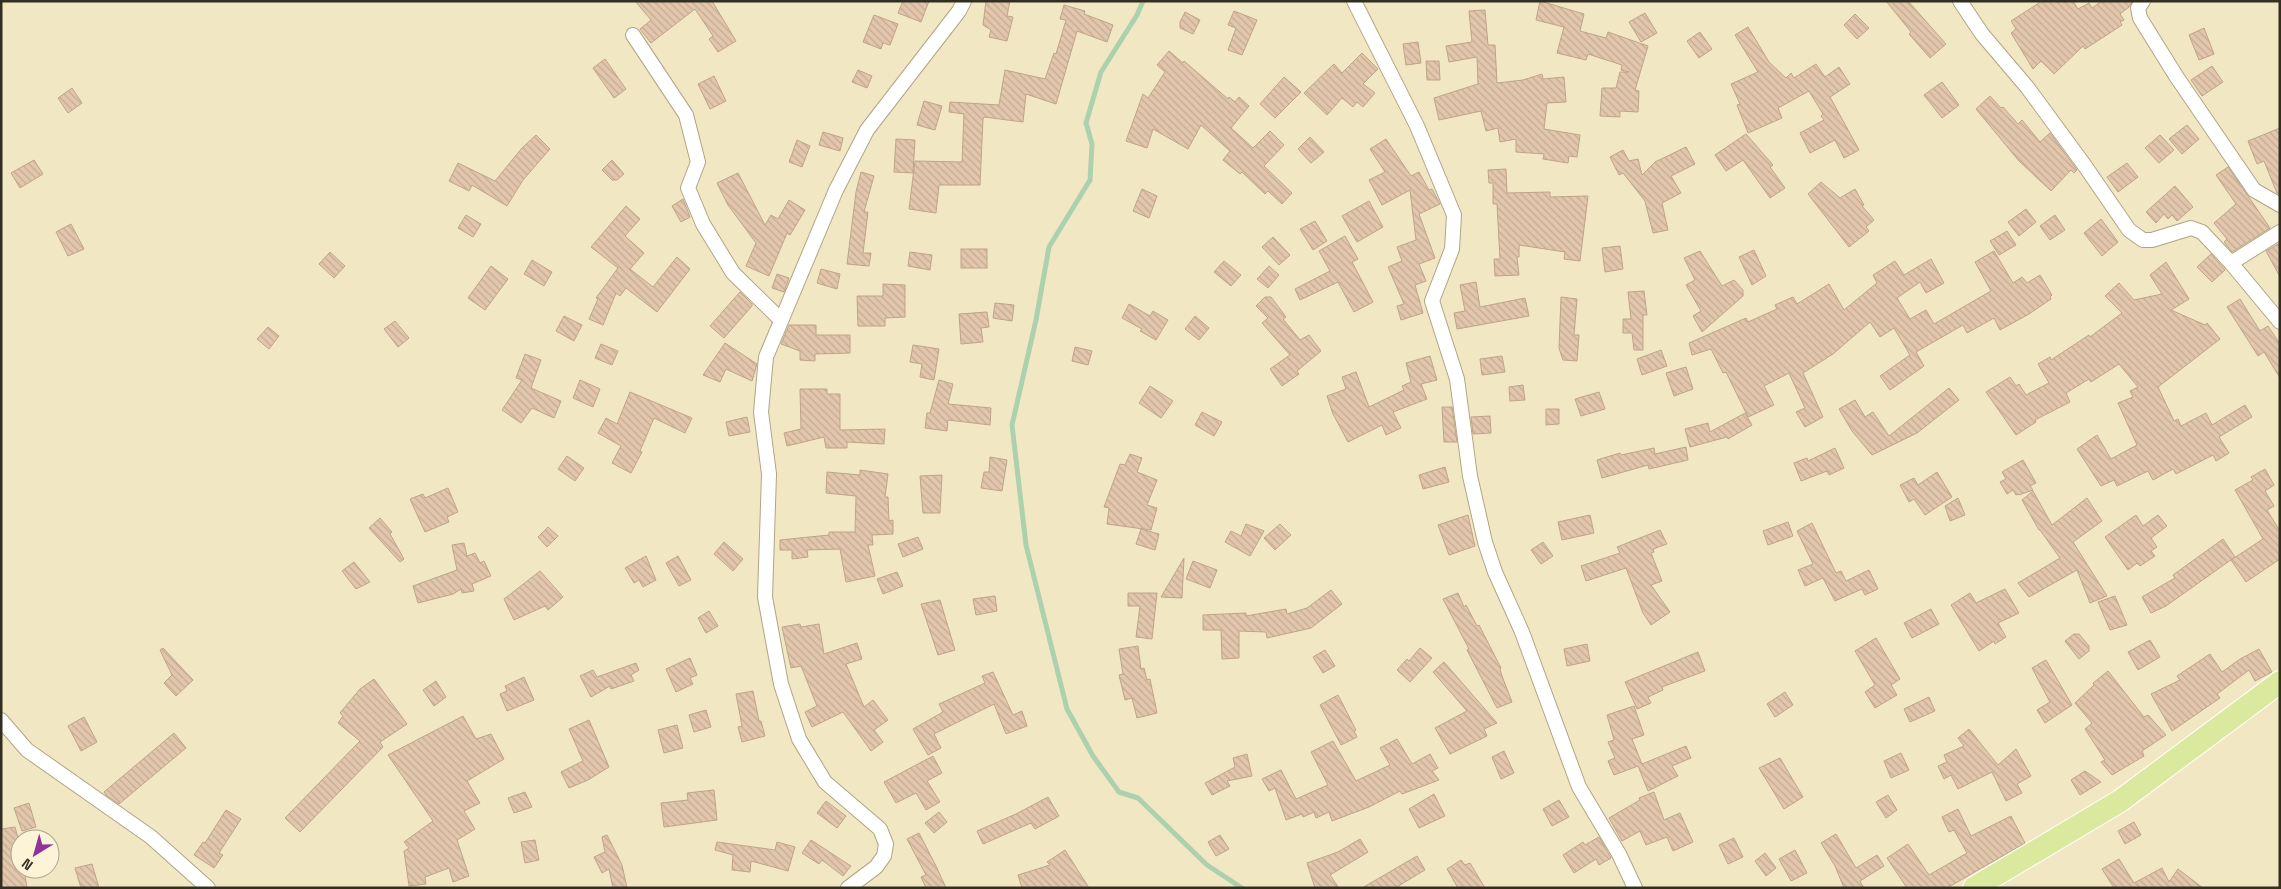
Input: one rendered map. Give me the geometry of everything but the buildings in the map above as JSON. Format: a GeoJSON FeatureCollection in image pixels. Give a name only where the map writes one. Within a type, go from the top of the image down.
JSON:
{"type":"FeatureCollection","features":[{"type":"Feature","properties":{"kind":"main road"},"geometry":{"type":"LineString","coordinates":[[1974,888],[2120,801],[2280,682]]}},
{"type":"Feature","properties":{"kind":"street"},"geometry":{"type":"LineString","coordinates":[[848,888],[876,867],[884,856],[886,844],[880,829],[825,782],[799,738],[781,684],[765,597],[769,474],[760,412],[766,357],[836,190],[867,130],[964,1]]}},
{"type":"Feature","properties":{"kind":"street"},"geometry":{"type":"LineString","coordinates":[[1354,1],[1417,126],[1454,215],[1452,249],[1432,301],[1457,379],[1470,476],[1485,542],[1495,572],[1522,632],[1579,786],[1619,854],[1635,888]]}},
{"type":"Feature","properties":{"kind":"street"},"geometry":{"type":"LineString","coordinates":[[1960,1],[1982,34],[2027,87],[2129,230],[2143,240],[2152,240],[2191,228],[2202,232],[2232,263],[2280,322]]}},
{"type":"Feature","properties":{"kind":"street"},"geometry":{"type":"LineString","coordinates":[[2143,1],[2138,8],[2140,18],[2176,76],[2254,190],[2280,205]]}},
{"type":"Feature","properties":{"kind":"street"},"geometry":{"type":"LineString","coordinates":[[633,35],[686,115],[698,162],[688,188],[703,224],[733,274],[781,320]]}},
{"type":"Feature","properties":{"kind":"street"},"geometry":{"type":"LineString","coordinates":[[2232,263],[2280,232]]}},
{"type":"Feature","properties":{"kind":"street"},"geometry":{"type":"LineString","coordinates":[[1,720],[26,750],[151,837],[208,888]]}},
{"type":"Feature","properties":{"kind":"waterway"},"geometry":{"type":"LineString","coordinates":[[1143,1],[1137,15],[1101,72],[1086,123],[1092,144],[1090,180],[1049,247],[1036,320],[1012,425],[1026,545],[1067,709],[1093,756],[1119,792],[1138,798],[1207,865],[1242,888]]}}]}
